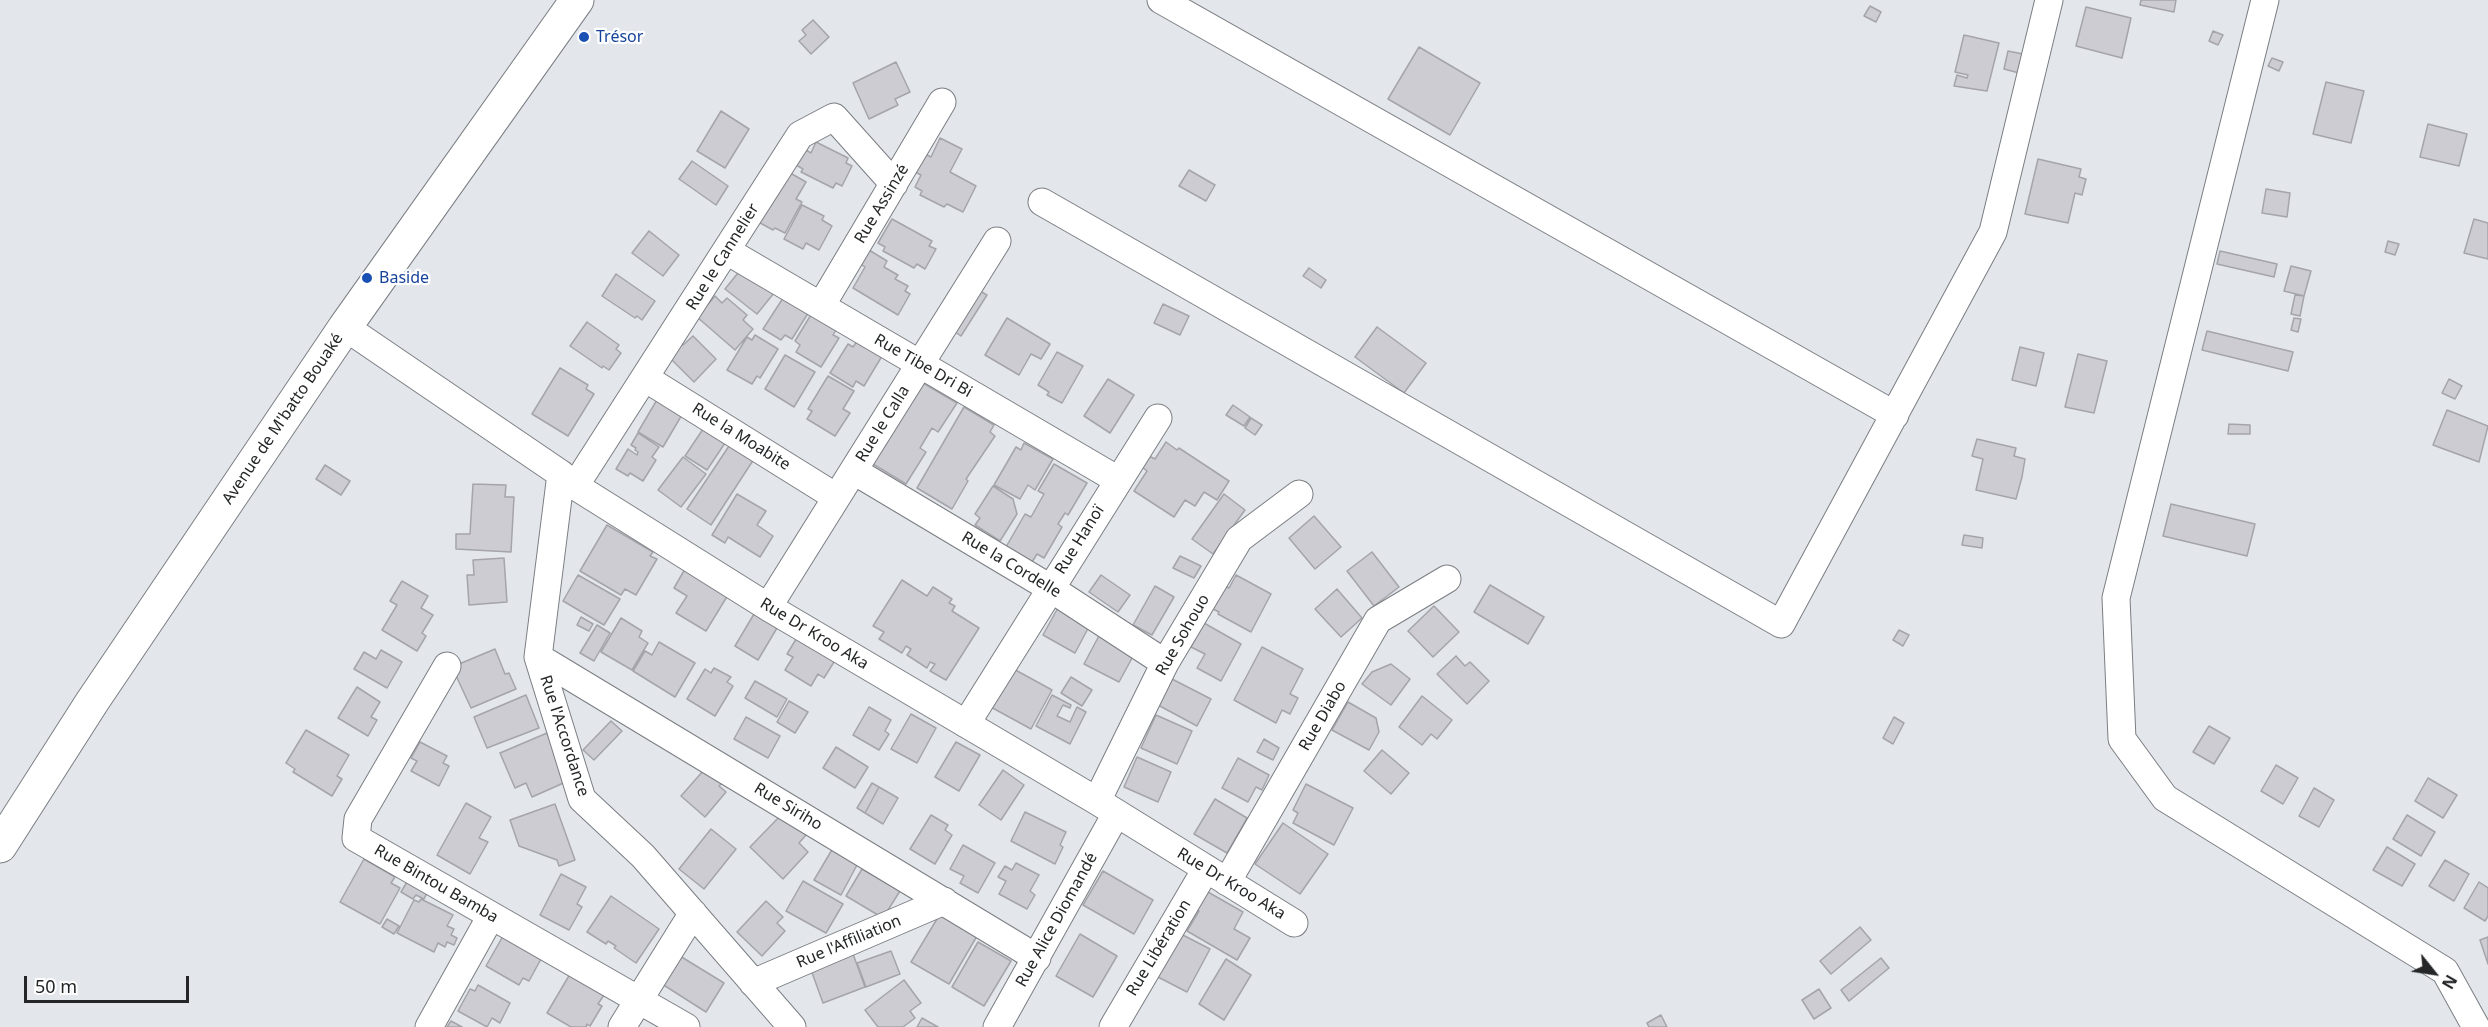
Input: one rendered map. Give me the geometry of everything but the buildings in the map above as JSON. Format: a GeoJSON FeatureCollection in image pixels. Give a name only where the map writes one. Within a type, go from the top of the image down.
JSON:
{"type":"FeatureCollection","features":[{"type":"Feature","properties":{"kind":"street","name":"Avenue de M'batto Bouaké"},"geometry":{"type":"LineString","coordinates":[[0,846],[92,702],[345,327],[578,0]]}},
{"type":"Feature","properties":{"kind":"street"},"geometry":{"type":"LineString","coordinates":[[1161,0],[1894,415]]}},
{"type":"Feature","properties":{"kind":"street"},"geometry":{"type":"LineString","coordinates":[[1042,202],[1781,624],[1993,232],[2049,0]]}},
{"type":"Feature","properties":{"kind":"street"},"geometry":{"type":"LineString","coordinates":[[2265,0],[2116,598],[2122,739],[2165,798],[2445,971],[2476,1027]]}},
{"type":"Feature","properties":{"kind":"street","name":"Rue Assinzé"},"geometry":{"type":"LineString","coordinates":[[821,306],[942,102]]}},
{"type":"Feature","properties":{"kind":"street","name":"Rue le Cannelier"},"geometry":{"type":"LineString","coordinates":[[568,480],[645,378],[800,135],[834,117],[894,184]]}},
{"type":"Feature","properties":{"kind":"street","name":"Rue le Calla"},"geometry":{"type":"LineString","coordinates":[[768,607],[997,241]]}},
{"type":"Feature","properties":{"kind":"street","name":"Rue Tibe Dri Bi"},"geometry":{"type":"LineString","coordinates":[[728,250],[1118,480]]}},
{"type":"Feature","properties":{"kind":"street","name":"Rue Dr Kroo Aka"},"geometry":{"type":"LineString","coordinates":[[345,327],[568,480],[768,607],[1107,807],[1294,923]]}},
{"type":"Feature","properties":{"kind":"street","name":"Rue la Moabite"},"geometry":{"type":"LineString","coordinates":[[645,378],[836,497]]}},
{"type":"Feature","properties":{"kind":"street","name":"Rue Hanoï"},"geometry":{"type":"LineString","coordinates":[[966,724],[1158,418]]}},
{"type":"Feature","properties":{"kind":"street","name":"Rue la Cordelle"},"geometry":{"type":"LineString","coordinates":[[854,471],[1050,588],[1165,663]]}},
{"type":"Feature","properties":{"kind":"street","name":"Rue l'Accordance"},"geometry":{"type":"LineString","coordinates":[[568,480],[538,657],[582,799],[643,856],[792,1027]]}},
{"type":"Feature","properties":{"kind":"street","name":"Rue Sohouo"},"geometry":{"type":"LineString","coordinates":[[1107,807],[1165,663],[1239,539],[1299,494]]}},
{"type":"Feature","properties":{"kind":"street","name":"Rue Diabo"},"geometry":{"type":"LineString","coordinates":[[1217,876],[1378,620],[1447,579]]}},
{"type":"Feature","properties":{"kind":"street","name":"Rue Siriho"},"geometry":{"type":"LineString","coordinates":[[538,657],[1036,957]]}},
{"type":"Feature","properties":{"kind":"street","name":"Rue Bintou Bamba"},"geometry":{"type":"LineString","coordinates":[[447,666],[358,819],[356,838],[686,1027]]}},
{"type":"Feature","properties":{"kind":"street","name":"Rue Alice Diomandé"},"geometry":{"type":"LineString","coordinates":[[997,1027],[1036,957],[1107,807]]}},
{"type":"Feature","properties":{"kind":"street","name":"Rue Libération"},"geometry":{"type":"LineString","coordinates":[[1113,1027],[1217,876]]}},
{"type":"Feature","properties":{"kind":"street","name":"Rue l'Affiliation"},"geometry":{"type":"LineString","coordinates":[[753,983],[944,900]]}},
{"type":"Feature","properties":{"kind":"street"},"geometry":{"type":"LineString","coordinates":[[622,1027],[693,913]]}},
{"type":"Feature","properties":{"kind":"street"},"geometry":{"type":"LineString","coordinates":[[429,1027],[491,916]]}},
{"type":"Feature","properties":{"kind":"place","name":"Trésor"},"geometry":{"type":"Point","coordinates":[584,37]}},
{"type":"Feature","properties":{"kind":"place","name":"Baside"},"geometry":{"type":"Point","coordinates":[367,278]}}]}
